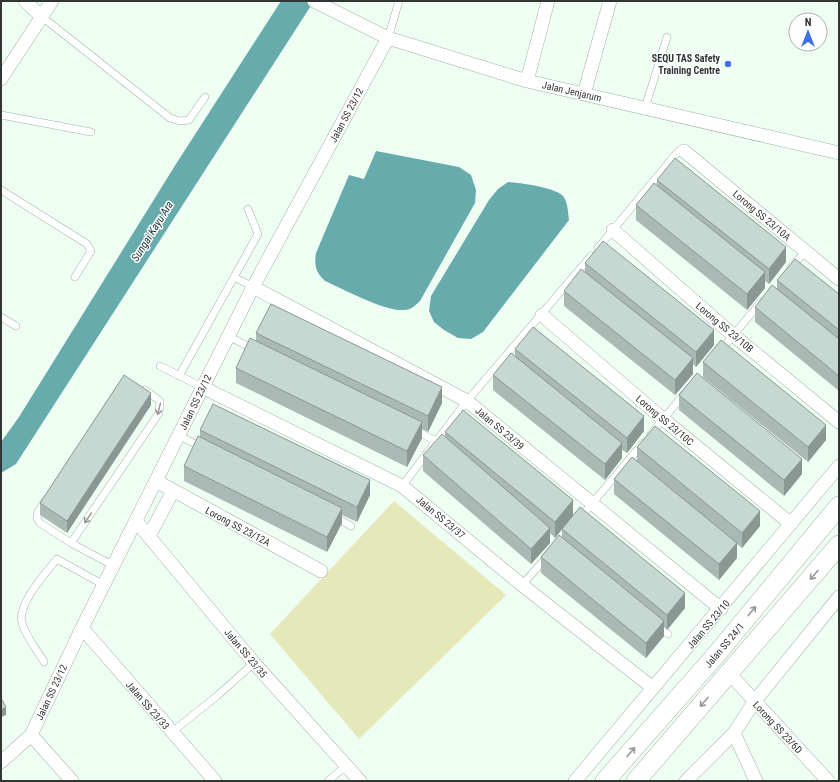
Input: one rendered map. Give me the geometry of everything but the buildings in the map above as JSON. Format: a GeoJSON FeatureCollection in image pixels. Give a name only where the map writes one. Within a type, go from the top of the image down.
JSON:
{"type":"FeatureCollection","features":[{"type":"Feature","properties":{"kind":"main road","name":"Jalan SS 24/1"},"geometry":{"type":"LineString","coordinates":[[605,781],[715,656],[839,506]]}},
{"type":"Feature","properties":{"kind":"main road"},"geometry":{"type":"LineString","coordinates":[[636,781],[839,545]]}},
{"type":"Feature","properties":{"kind":"street"},"geometry":{"type":"LineString","coordinates":[[24,1],[41,16]]}},
{"type":"Feature","properties":{"kind":"street"},"geometry":{"type":"LineString","coordinates":[[1,79],[52,1]]}},
{"type":"Feature","properties":{"kind":"street","name":"Jalan Jenjarum"},"geometry":{"type":"LineString","coordinates":[[314,1],[388,38],[527,81],[839,153]]}},
{"type":"Feature","properties":{"kind":"street"},"geometry":{"type":"LineString","coordinates":[[527,81],[548,1]]}},
{"type":"Feature","properties":{"kind":"street"},"geometry":{"type":"LineString","coordinates":[[584,94],[610,1]]}},
{"type":"Feature","properties":{"kind":"street","name":"Jalan SS 23/12"},"geometry":{"type":"LineString","coordinates":[[1,762],[31,735],[82,628],[253,287],[388,38]]}},
{"type":"Feature","properties":{"kind":"street","name":"Lorong SS 23/10A"},"geometry":{"type":"LineString","coordinates":[[684,151],[839,279]]}},
{"type":"Feature","properties":{"kind":"street","name":"Lorong SS 23/10B"},"geometry":{"type":"LineString","coordinates":[[613,230],[733,335],[839,422]]}},
{"type":"Feature","properties":{"kind":"street","name":"Jalan SS 23/39"},"geometry":{"type":"LineString","coordinates":[[253,287],[467,401],[721,609]]}},
{"type":"Feature","properties":{"kind":"street","name":"Lorong SS 23/10C"},"geometry":{"type":"LineString","coordinates":[[542,314],[663,419],[791,524]]}},
{"type":"Feature","properties":{"kind":"street","name":"Jalan SS 23/37"},"geometry":{"type":"LineString","coordinates":[[202,387],[402,486],[522,585],[653,688]]}},
{"type":"Feature","properties":{"kind":"street","name":"Jalan SS 23/10"},"geometry":{"type":"LineString","coordinates":[[575,781],[721,609],[839,466]]}},
{"type":"Feature","properties":{"kind":"street","name":"Lorong SS 23/12A"},"geometry":{"type":"LineString","coordinates":[[156,481],[320,570]]}},
{"type":"Feature","properties":{"kind":"street"},"geometry":{"type":"LineString","coordinates":[[149,536],[173,491]]}},
{"type":"Feature","properties":{"kind":"street","name":"Jalan SS 23/35"},"geometry":{"type":"LineString","coordinates":[[136,521],[254,662],[360,781]]}},
{"type":"Feature","properties":{"kind":"street"},"geometry":{"type":"LineString","coordinates":[[686,781],[734,733],[754,702],[838,602]]}},
{"type":"Feature","properties":{"kind":"street","name":"Jalan SS 23/33"},"geometry":{"type":"LineString","coordinates":[[82,628],[215,781]]}},
{"type":"Feature","properties":{"kind":"street","name":"Lorong SS 23/6D"},"geometry":{"type":"LineString","coordinates":[[729,673],[828,781]]}},
{"type":"Feature","properties":{"kind":"street"},"geometry":{"type":"LineString","coordinates":[[734,733],[756,781]]}},
{"type":"Feature","properties":{"kind":"street"},"geometry":{"type":"LineString","coordinates":[[31,735],[72,781]]}},
{"type":"Feature","properties":{"kind":"lane"},"geometry":{"type":"LineString","coordinates":[[388,38],[399,1]]}},
{"type":"Feature","properties":{"kind":"lane"},"geometry":{"type":"LineString","coordinates":[[41,16],[170,118],[180,121],[189,120],[205,97]]}},
{"type":"Feature","properties":{"kind":"lane"},"geometry":{"type":"LineString","coordinates":[[645,108],[667,37]]}},
{"type":"Feature","properties":{"kind":"lane"},"geometry":{"type":"LineString","coordinates":[[1,115],[91,132]]}},
{"type":"Feature","properties":{"kind":"lane"},"geometry":{"type":"LineString","coordinates":[[402,486],[467,401],[613,230],[675,154],[679,151],[684,151]]}},
{"type":"Feature","properties":{"kind":"lane"},"geometry":{"type":"LineString","coordinates":[[1,190],[87,244],[91,251],[75,277]]}},
{"type":"Feature","properties":{"kind":"lane"},"geometry":{"type":"LineString","coordinates":[[179,376],[258,234],[248,209]]}},
{"type":"Feature","properties":{"kind":"lane"},"geometry":{"type":"LineString","coordinates":[[785,275],[806,251]]}},
{"type":"Feature","properties":{"kind":"lane"},"geometry":{"type":"LineString","coordinates":[[234,277],[253,287]]}},
{"type":"Feature","properties":{"kind":"lane"},"geometry":{"type":"LineString","coordinates":[[713,359],[764,299]]}},
{"type":"Feature","properties":{"kind":"lane"},"geometry":{"type":"LineString","coordinates":[[1,317],[16,326]]}},
{"type":"Feature","properties":{"kind":"lane"},"geometry":{"type":"LineString","coordinates":[[228,336],[259,352]]}},
{"type":"Feature","properties":{"kind":"lane"},"geometry":{"type":"LineString","coordinates":[[160,366],[202,387]]}},
{"type":"Feature","properties":{"kind":"lane"},"geometry":{"type":"LineString","coordinates":[[71,543],[159,413],[160,401],[136,384]]}},
{"type":"Feature","properties":{"kind":"lane"},"geometry":{"type":"LineString","coordinates":[[577,522],[688,389]]}},
{"type":"Feature","properties":{"kind":"lane"},"geometry":{"type":"LineString","coordinates":[[408,427],[436,441],[447,451]]}},
{"type":"Feature","properties":{"kind":"lane"},"geometry":{"type":"LineString","coordinates":[[178,436],[213,454]]}},
{"type":"Feature","properties":{"kind":"lane"},"geometry":{"type":"LineString","coordinates":[[50,492],[38,512],[37,518],[40,523],[71,543],[114,566]]}},
{"type":"Feature","properties":{"kind":"lane"},"geometry":{"type":"LineString","coordinates":[[330,515],[351,526]]}},
{"type":"Feature","properties":{"kind":"lane"},"geometry":{"type":"LineString","coordinates":[[522,585],[552,551]]}},
{"type":"Feature","properties":{"kind":"lane"},"geometry":{"type":"LineString","coordinates":[[44,662],[22,623],[22,610],[26,601],[57,559],[104,585]]}},
{"type":"Feature","properties":{"kind":"lane"},"geometry":{"type":"LineString","coordinates":[[650,619],[668,634]]}},
{"type":"Feature","properties":{"kind":"lane"},"geometry":{"type":"LineString","coordinates":[[172,732],[217,696],[254,662]]}},
{"type":"Feature","properties":{"kind":"lane"},"geometry":{"type":"LineString","coordinates":[[328,781],[346,766]]}},
{"type":"Feature","properties":{"kind":"green space"},"geometry":{"type":"Polygon","coordinates":[[[394,501],[506,595],[359,739],[270,634],[394,501]]]}},
{"type":"Feature","properties":{"kind":"water","name":"Sungai Kayu Ara"},"geometry":{"type":"Polygon","coordinates":[[[281,1],[314,1],[16,464],[1,473],[1,442],[19,417],[176,164],[281,1]]]}},
{"type":"Feature","properties":{"kind":"water"},"geometry":{"type":"Polygon","coordinates":[[[376,151],[459,167],[471,175],[476,190],[475,203],[420,301],[407,310],[396,310],[376,304],[325,281],[318,272],[315,262],[316,253],[349,175],[364,179],[376,151]]]}},
{"type":"Feature","properties":{"kind":"water"},"geometry":{"type":"Polygon","coordinates":[[[508,182],[537,186],[559,193],[566,201],[569,220],[483,332],[471,339],[458,338],[434,322],[429,311],[431,296],[489,200],[498,189],[508,182]]]}},
{"type":"Feature","properties":{"kind":"place","name":"SEQU TAS Safety Training Centre"},"geometry":{"type":"Point","coordinates":[728,64]}}]}
